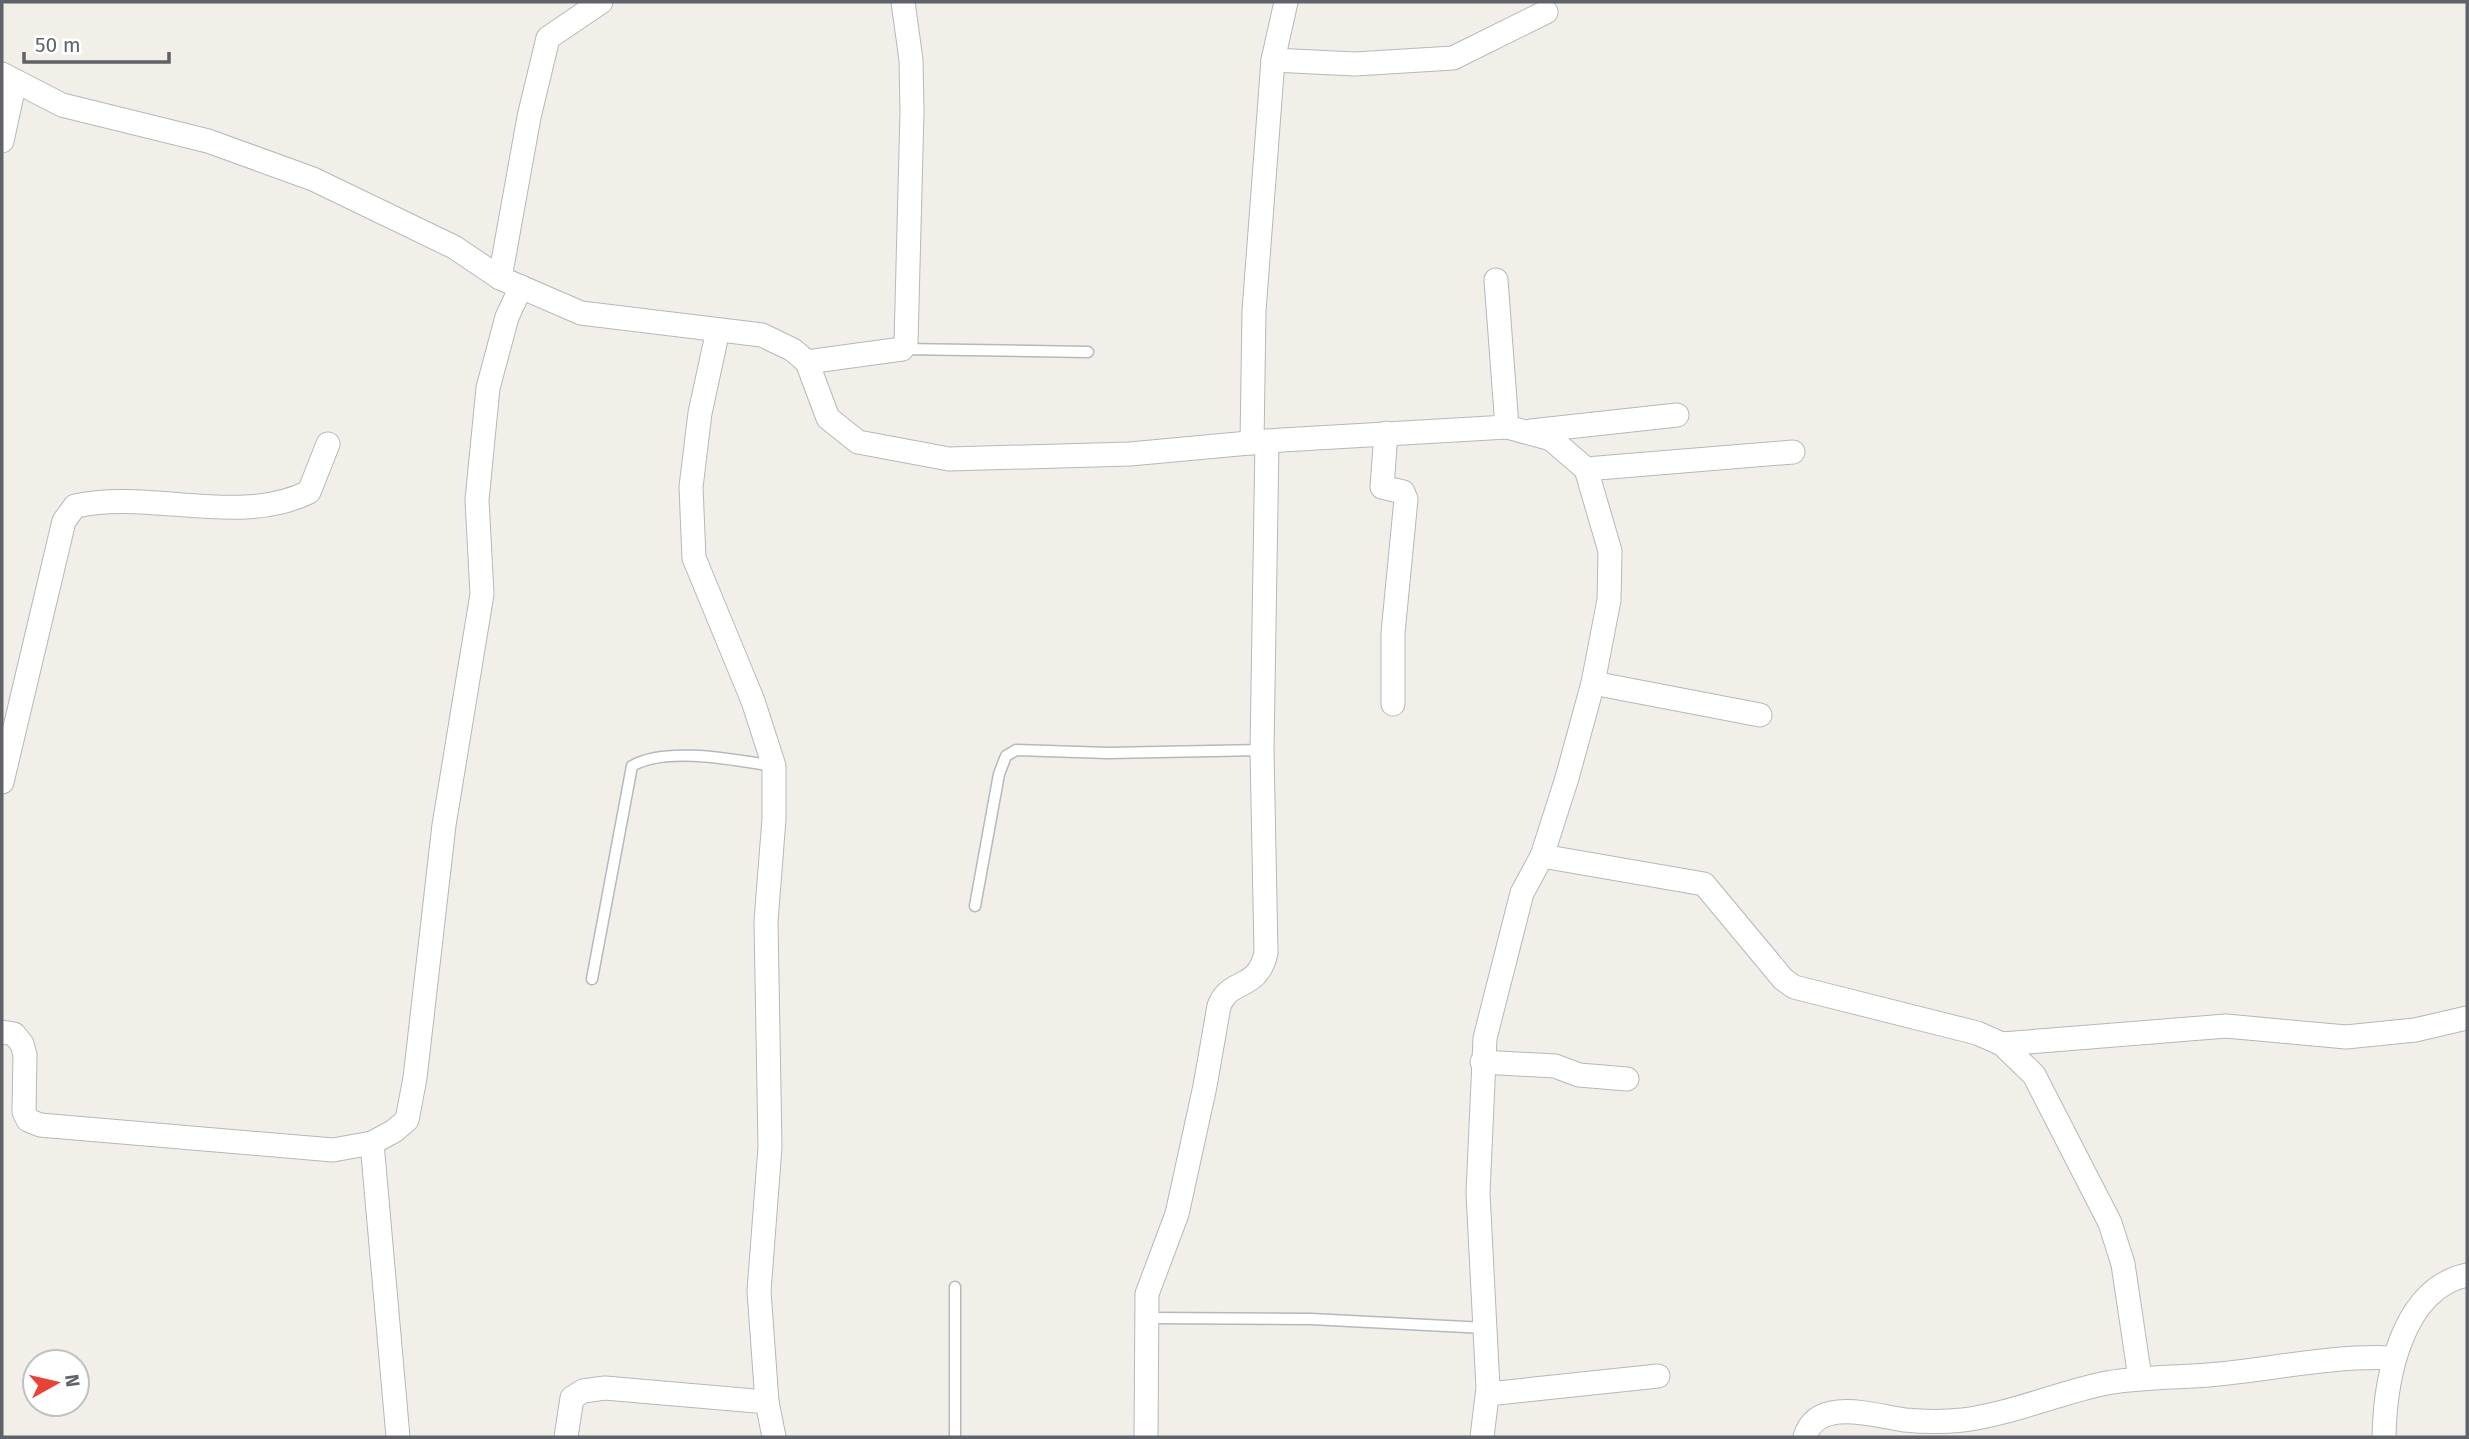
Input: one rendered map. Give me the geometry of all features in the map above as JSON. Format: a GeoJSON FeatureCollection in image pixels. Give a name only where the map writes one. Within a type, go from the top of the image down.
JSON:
{"type":"FeatureCollection","features":[{"type":"Feature","properties":{"kind":"street"},"geometry":{"type":"LineString","coordinates":[[2,1032],[14,1034],[22,1044],[24,1112],[28,1119],[40,1125],[333,1150],[359,1148],[372,1143],[407,1120],[415,1078],[444,825],[482,594],[477,500],[488,388],[507,317],[529,117],[548,38],[601,2]]}},
{"type":"Feature","properties":{"kind":"street"},"geometry":{"type":"LineString","coordinates":[[807,362],[902,349],[908,331],[912,112],[911,60],[903,2]]}},
{"type":"Feature","properties":{"kind":"street"},"geometry":{"type":"LineString","coordinates":[[1146,1437],[1147,1294],[1177,1214],[1205,1086],[1219,1006],[1224,995],[1262,970],[1266,953],[1259,442],[1254,311],[1273,60],[1286,2]]}},
{"type":"Feature","properties":{"kind":"street"},"geometry":{"type":"LineString","coordinates":[[1273,60],[1355,65],[1453,58],[1546,12]]}},
{"type":"Feature","properties":{"kind":"street"},"geometry":{"type":"LineString","coordinates":[[2,141],[8,77],[62,105],[208,141],[313,179],[454,247],[511,283],[581,313],[762,335],[793,350],[807,362],[828,418],[858,442],[936,457],[1130,454],[1386,433],[1517,430],[1677,415]]}},
{"type":"Feature","properties":{"kind":"street"},"geometry":{"type":"LineString","coordinates":[[1496,280],[1517,430]]}},
{"type":"Feature","properties":{"kind":"street"},"geometry":{"type":"LineString","coordinates":[[718,330],[700,413],[691,487],[694,558],[753,701],[774,766],[774,819],[766,921],[770,1147],[759,1291],[767,1402],[774,1437]]}},
{"type":"Feature","properties":{"kind":"street"},"geometry":{"type":"LineString","coordinates":[[1482,1437],[1488,1394],[1478,1193],[1482,1062],[1490,1012],[1522,893],[1542,856],[1593,683],[1609,600],[1610,551],[1586,469],[1551,439],[1517,430]]}},
{"type":"Feature","properties":{"kind":"street"},"geometry":{"type":"LineString","coordinates":[[1386,433],[1382,487],[1403,492],[1406,499],[1393,633],[1393,705]]}},
{"type":"Feature","properties":{"kind":"street"},"geometry":{"type":"LineString","coordinates":[[2,782],[64,521],[75,506],[104,500],[232,506],[286,503],[309,492],[328,444]]}},
{"type":"Feature","properties":{"kind":"street"},"geometry":{"type":"LineString","coordinates":[[1586,469],[1793,453]]}},
{"type":"Feature","properties":{"kind":"street"},"geometry":{"type":"LineString","coordinates":[[1593,683],[1760,715]]}},
{"type":"Feature","properties":{"kind":"street"},"geometry":{"type":"LineString","coordinates":[[1542,856],[1704,884],[1783,979],[1794,987],[1977,1033],[2002,1044],[2034,1075],[2110,1223],[2123,1264],[2140,1378]]}},
{"type":"Feature","properties":{"kind":"street"},"geometry":{"type":"LineString","coordinates":[[2002,1044],[2226,1026],[2346,1037],[2414,1030],[2467,1018]]}},
{"type":"Feature","properties":{"kind":"street"},"geometry":{"type":"LineString","coordinates":[[1482,1062],[1555,1066],[1579,1075],[1627,1079]]}},
{"type":"Feature","properties":{"kind":"street"},"geometry":{"type":"LineString","coordinates":[[372,1143],[398,1437]]}},
{"type":"Feature","properties":{"kind":"street"},"geometry":{"type":"LineString","coordinates":[[2384,1437],[2393,1358],[2421,1303],[2435,1288],[2467,1275]]}},
{"type":"Feature","properties":{"kind":"street"},"geometry":{"type":"LineString","coordinates":[[1805,1437],[1808,1429],[1827,1415],[1848,1410],[1907,1420],[1964,1420],[2103,1384],[2140,1378],[2209,1375],[2336,1358],[2393,1358]]}},
{"type":"Feature","properties":{"kind":"street"},"geometry":{"type":"LineString","coordinates":[[1488,1394],[1658,1376]]}},
{"type":"Feature","properties":{"kind":"street"},"geometry":{"type":"LineString","coordinates":[[566,1437],[572,1398],[583,1391],[605,1388],[767,1402]]}},
{"type":"Feature","properties":{"kind":"lane"},"geometry":{"type":"LineString","coordinates":[[902,349],[1088,352]]}},
{"type":"Feature","properties":{"kind":"lane"},"geometry":{"type":"LineString","coordinates":[[975,906],[999,774],[1006,756],[1016,750],[1108,753],[1262,750]]}},
{"type":"Feature","properties":{"kind":"lane"},"geometry":{"type":"LineString","coordinates":[[592,979],[632,766],[642,760],[700,757],[774,766]]}},
{"type":"Feature","properties":{"kind":"lane"},"geometry":{"type":"LineString","coordinates":[[955,1287],[955,1437]]}},
{"type":"Feature","properties":{"kind":"lane"},"geometry":{"type":"LineString","coordinates":[[1147,1318],[1311,1319],[1485,1328]]}}]}
